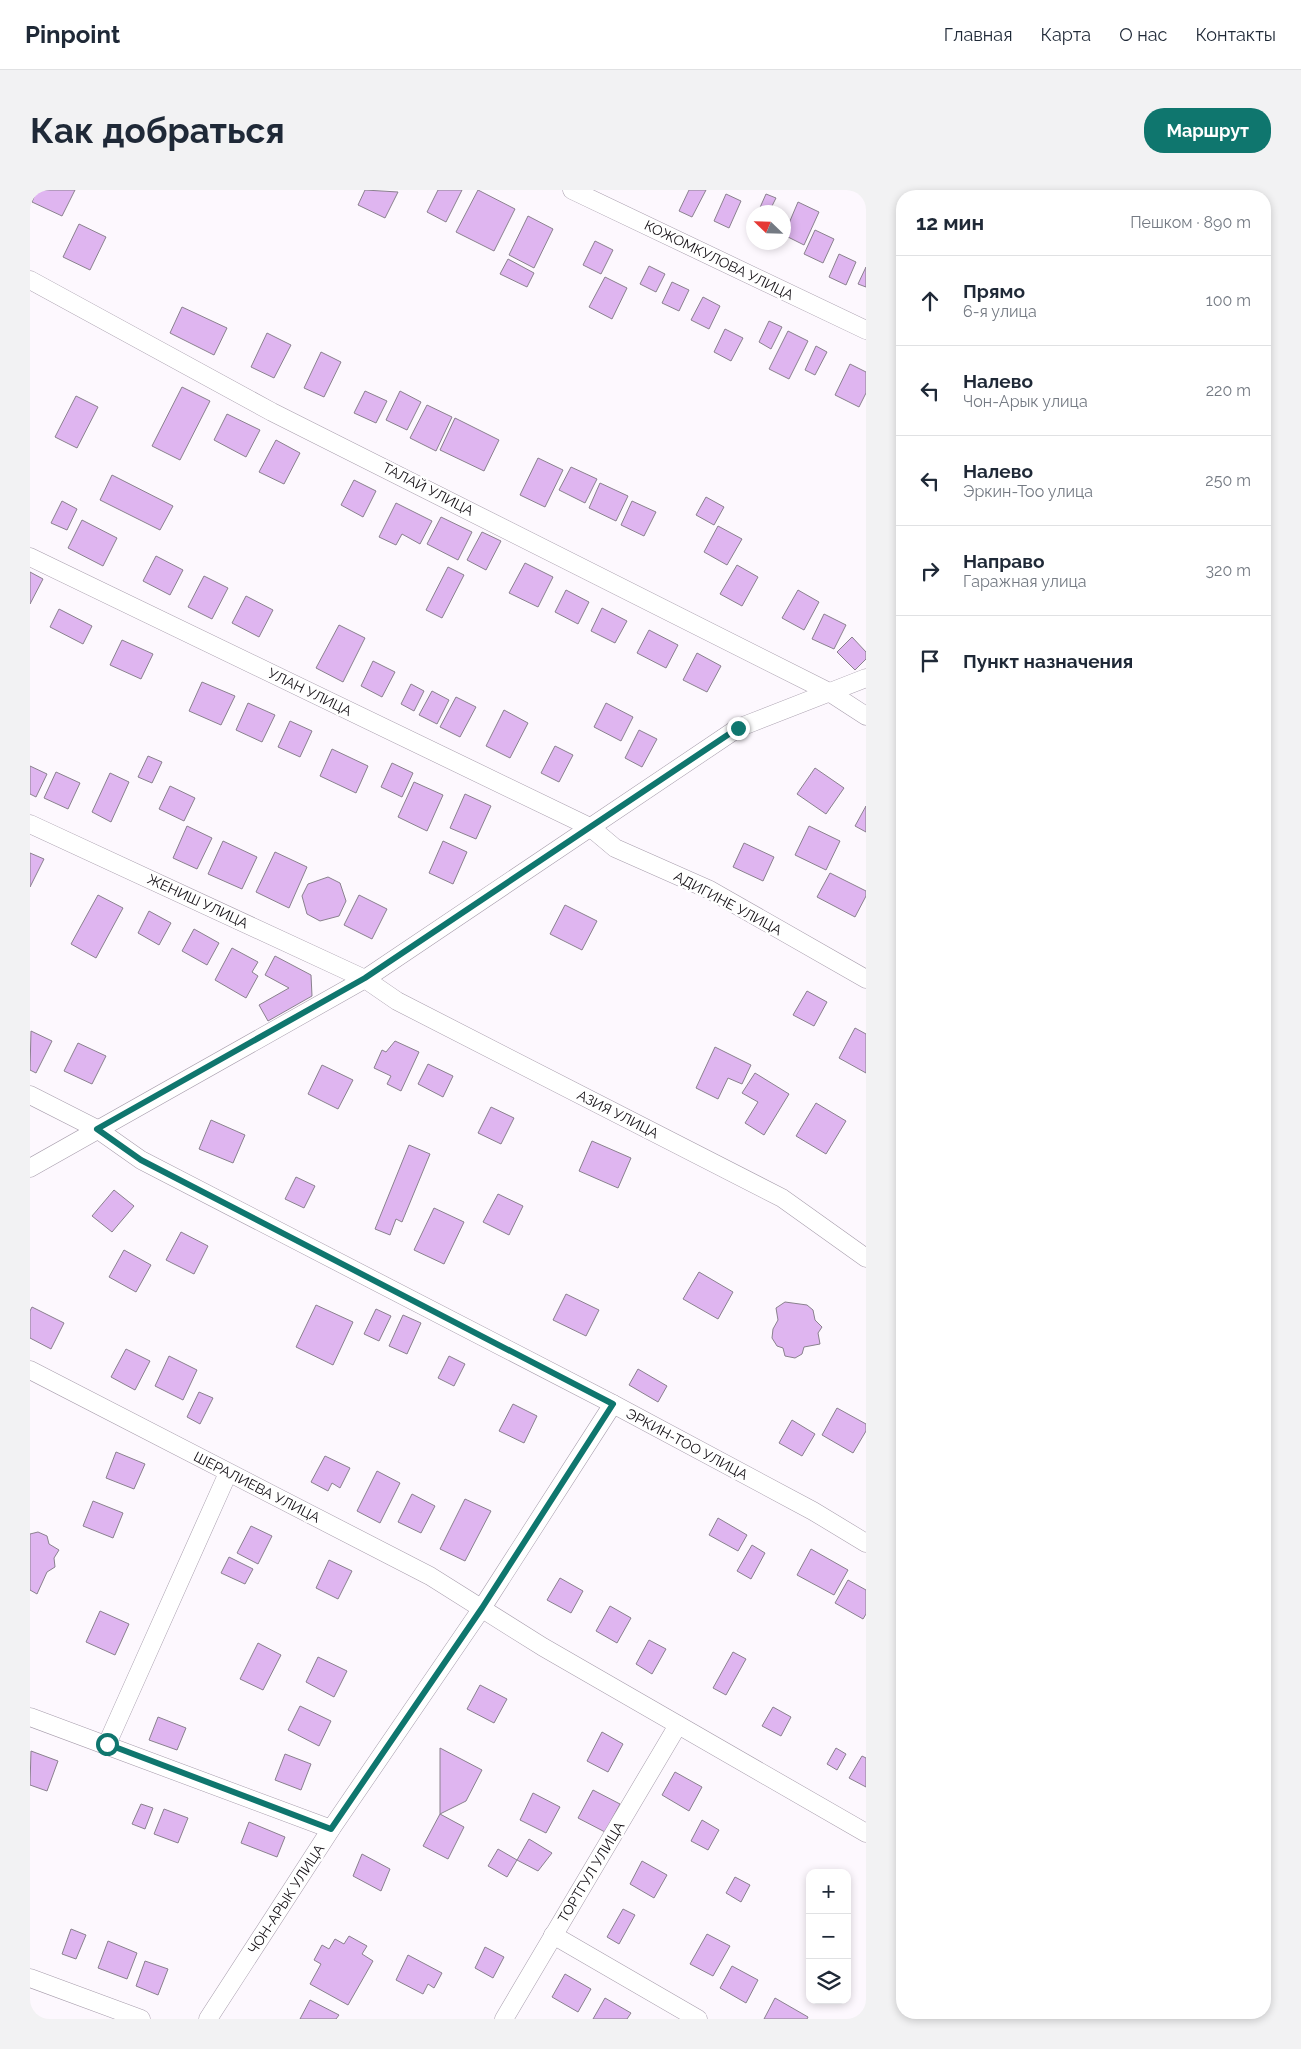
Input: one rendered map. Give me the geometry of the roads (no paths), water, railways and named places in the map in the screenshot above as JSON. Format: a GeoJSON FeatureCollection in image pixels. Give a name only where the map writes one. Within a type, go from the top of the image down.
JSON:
{"type":"FeatureCollection","features":[{"type":"Feature","properties":{"kind":"street","name":"КОЖОМКУЛОВА УЛИЦА"},"geometry":{"type":"LineString","coordinates":[[572,190],[866,330]]}},
{"type":"Feature","properties":{"kind":"street","name":"ТАЛАЙ УЛИЦА"},"geometry":{"type":"LineString","coordinates":[[30,280],[272,412],[829,692],[866,716]]}},
{"type":"Feature","properties":{"kind":"street","name":"УЛАН УЛИЦА"},"geometry":{"type":"LineString","coordinates":[[30,557],[590,826]]}},
{"type":"Feature","properties":{"kind":"street"},"geometry":{"type":"LineString","coordinates":[[30,1168],[365,978],[738,728],[866,678]]}},
{"type":"Feature","properties":{"kind":"street","name":"ЖЕНИШ УЛИЦА"},"geometry":{"type":"LineString","coordinates":[[30,824],[365,978]]}},
{"type":"Feature","properties":{"kind":"street","name":"АДИГИНЕ УЛИЦА"},"geometry":{"type":"LineString","coordinates":[[590,826],[615,848],[710,890],[866,979]]}},
{"type":"Feature","properties":{"kind":"street","name":"АЗИЯ УЛИЦА"},"geometry":{"type":"LineString","coordinates":[[365,978],[397,1001],[782,1198],[866,1258]]}},
{"type":"Feature","properties":{"kind":"street","name":"ЭРКИН-ТОО УЛИЦА"},"geometry":{"type":"LineString","coordinates":[[30,1095],[97,1129],[141,1160],[613,1404],[813,1511],[866,1543]]}},
{"type":"Feature","properties":{"kind":"street","name":"ШЕРАЛИЕВА УЛИЦА"},"geometry":{"type":"LineString","coordinates":[[30,1370],[393,1555],[543,1647],[866,1833]]}},
{"type":"Feature","properties":{"kind":"street","name":"ЧОН-АРЫК УЛИЦА"},"geometry":{"type":"LineString","coordinates":[[208,2019],[331,1829],[482,1608],[613,1404]]}},
{"type":"Feature","properties":{"kind":"street"},"geometry":{"type":"LineString","coordinates":[[107,1744],[228,1472]]}},
{"type":"Feature","properties":{"kind":"street"},"geometry":{"type":"LineString","coordinates":[[30,1717],[107,1744],[331,1829]]}},
{"type":"Feature","properties":{"kind":"street","name":"ТОРТГУЛ УЛИЦА"},"geometry":{"type":"LineString","coordinates":[[504,2019],[678,1725]]}},
{"type":"Feature","properties":{"kind":"street"},"geometry":{"type":"LineString","coordinates":[[553,1935],[698,2019]]}},
{"type":"Feature","properties":{"kind":"street"},"geometry":{"type":"LineString","coordinates":[[30,1978],[141,2019]]}}]}
